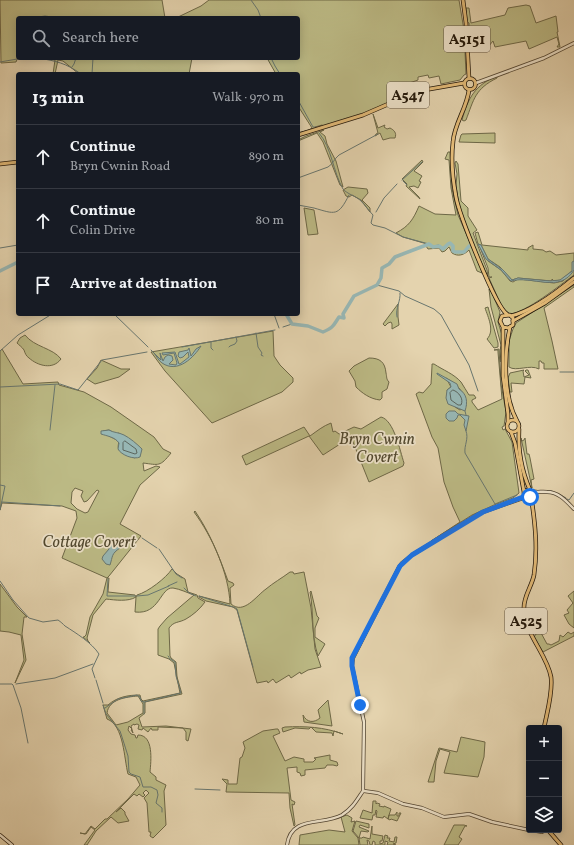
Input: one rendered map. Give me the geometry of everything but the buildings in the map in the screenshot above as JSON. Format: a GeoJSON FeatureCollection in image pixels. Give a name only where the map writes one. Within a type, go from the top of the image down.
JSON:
{"type":"FeatureCollection","features":[{"type":"Feature","properties":{"kind":"main road","name":"A5151"},"geometry":{"type":"LineString","coordinates":[[463,0],[466,22],[469,78]]}},
{"type":"Feature","properties":{"kind":"main road"},"geometry":{"type":"LineString","coordinates":[[469,90],[465,87],[464,83],[469,78],[473,79],[476,83],[474,88],[469,90],[453,140],[455,196],[466,229],[500,306],[502,316],[500,321],[503,328],[503,371],[508,414],[508,428],[515,443],[524,493],[526,497],[531,493],[527,490],[524,493]]}},
{"type":"Feature","properties":{"kind":"main road","name":"A547"},"geometry":{"type":"LineString","coordinates":[[300,134],[363,115],[424,90],[464,83]]}},
{"type":"Feature","properties":{"kind":"main road"},"geometry":{"type":"LineString","coordinates":[[0,164],[16,162]]}},
{"type":"Feature","properties":{"kind":"main road"},"geometry":{"type":"LineString","coordinates":[[511,316],[525,311],[539,303],[574,278]]}},
{"type":"Feature","properties":{"kind":"main road"},"geometry":{"type":"LineString","coordinates":[[503,328],[510,327],[513,321],[545,304],[574,282]]}},
{"type":"Feature","properties":{"kind":"main road"},"geometry":{"type":"LineString","coordinates":[[500,306],[507,314],[511,316],[513,321]]}},
{"type":"Feature","properties":{"kind":"main road"},"geometry":{"type":"LineString","coordinates":[[502,316],[507,314]]}},
{"type":"Feature","properties":{"kind":"main road","name":"A525"},"geometry":{"type":"LineString","coordinates":[[510,327],[506,347],[507,376],[511,409],[519,424],[520,450],[526,481],[531,493],[536,540],[534,574],[524,604],[524,611],[531,635],[547,665],[551,677],[545,725]]}},
{"type":"Feature","properties":{"kind":"main road"},"geometry":{"type":"LineString","coordinates":[[508,423],[511,420],[517,421]]}},
{"type":"Feature","properties":{"kind":"main road"},"geometry":{"type":"LineString","coordinates":[[511,432],[515,432],[519,429]]}},
{"type":"Feature","properties":{"kind":"main road","name":"A525"},"geometry":{"type":"LineString","coordinates":[[526,497],[532,510]]}},
{"type":"Feature","properties":{"kind":"main road"},"geometry":{"type":"LineString","coordinates":[[550,833],[561,845]]}},
{"type":"Feature","properties":{"kind":"street"},"geometry":{"type":"LineString","coordinates":[[476,83],[544,58],[574,43]]}},
{"type":"Feature","properties":{"kind":"street"},"geometry":{"type":"LineString","coordinates":[[531,493],[548,492],[555,494],[561,497],[574,510]]}},
{"type":"Feature","properties":{"kind":"street"},"geometry":{"type":"LineString","coordinates":[[518,500],[524,493]]}},
{"type":"Feature","properties":{"kind":"street"},"geometry":{"type":"LineString","coordinates":[[287,845],[290,835],[295,827],[327,820],[343,814],[351,807],[363,791],[364,722],[352,658],[402,563],[412,555],[477,515],[526,497]]}},
{"type":"Feature","properties":{"kind":"street"},"geometry":{"type":"LineString","coordinates":[[363,791],[378,793],[403,804],[422,808],[444,817],[469,814],[492,822],[526,829]]}},
{"type":"Feature","properties":{"kind":"street"},"geometry":{"type":"LineString","coordinates":[[0,835],[12,845]]}},
{"type":"Feature","properties":{"kind":"green space"},"geometry":{"type":"Polygon","coordinates":[[[0,0],[162,0],[165,16],[16,16],[17,60],[16,62],[1,63],[0,0]]]}},
{"type":"Feature","properties":{"kind":"green space"},"geometry":{"type":"Polygon","coordinates":[[[209,0],[459,0],[464,30],[466,74],[460,80],[441,84],[439,76],[429,78],[428,75],[418,77],[418,80],[395,88],[398,98],[369,112],[324,126],[322,125],[315,127],[317,129],[300,133],[312,128],[300,109],[300,72],[275,72],[268,60],[300,60],[300,16],[180,16],[201,6],[209,0]]]}},
{"type":"Feature","properties":{"kind":"green space"},"geometry":{"type":"Polygon","coordinates":[[[526,5],[530,6],[536,23],[556,16],[560,47],[557,47],[559,44],[557,37],[529,49],[526,41],[495,47],[493,41],[488,47],[470,51],[469,23],[467,22],[466,8],[469,8],[471,23],[505,15],[508,8],[526,5]]]}},
{"type":"Feature","properties":{"kind":"green space"},"geometry":{"type":"Polygon","coordinates":[[[55,60],[58,60],[55,72],[53,72],[55,60]]]}},
{"type":"Feature","properties":{"kind":"green space"},"geometry":{"type":"Polygon","coordinates":[[[58,60],[192,60],[189,72],[77,72],[63,61],[58,60]]]}},
{"type":"Feature","properties":{"kind":"green space"},"geometry":{"type":"Polygon","coordinates":[[[497,76],[497,78],[484,86],[476,95],[466,120],[462,120],[467,105],[474,93],[483,84],[497,76]]]}},
{"type":"Feature","properties":{"kind":"green space"},"geometry":{"type":"Polygon","coordinates":[[[373,114],[378,128],[385,125],[384,127],[387,129],[390,128],[394,131],[396,135],[395,138],[383,140],[380,133],[375,136],[378,133],[373,114]]]}},
{"type":"Feature","properties":{"kind":"green space"},"geometry":{"type":"Polygon","coordinates":[[[324,130],[320,132],[325,136],[327,144],[336,161],[343,187],[340,185],[323,142],[317,133],[300,140],[306,136],[324,130]]]}},
{"type":"Feature","properties":{"kind":"green space"},"geometry":{"type":"Polygon","coordinates":[[[495,133],[495,143],[459,142],[462,134],[495,133]]]}},
{"type":"Feature","properties":{"kind":"green space"},"geometry":{"type":"Polygon","coordinates":[[[448,152],[450,152],[452,189],[458,215],[480,265],[482,273],[477,271],[469,250],[459,255],[452,253],[449,247],[442,252],[439,248],[443,249],[439,245],[433,246],[428,244],[426,246],[424,244],[427,244],[403,237],[396,233],[410,222],[419,206],[435,214],[456,215],[451,188],[449,160],[445,159],[448,152]]]}},
{"type":"Feature","properties":{"kind":"green space"},"geometry":{"type":"Polygon","coordinates":[[[422,160],[423,162],[414,171],[422,176],[419,181],[421,182],[418,188],[414,186],[409,187],[420,199],[406,186],[407,184],[402,179],[422,160]]]}},
{"type":"Feature","properties":{"kind":"green space"},"geometry":{"type":"Polygon","coordinates":[[[456,161],[458,164],[461,201],[468,208],[468,216],[477,230],[473,233],[487,270],[488,277],[472,242],[459,206],[456,185],[456,161]]]}},
{"type":"Feature","properties":{"kind":"green space"},"geometry":{"type":"Polygon","coordinates":[[[348,187],[367,189],[368,193],[362,200],[370,208],[370,212],[361,200],[352,195],[349,197],[346,196],[343,190],[348,187]]]}},
{"type":"Feature","properties":{"kind":"green space"},"geometry":{"type":"Polygon","coordinates":[[[304,208],[314,210],[318,234],[308,235],[304,208]]]}},
{"type":"Feature","properties":{"kind":"green space"},"geometry":{"type":"Polygon","coordinates":[[[478,232],[482,245],[528,250],[528,248],[533,245],[533,249],[543,250],[546,252],[550,251],[556,255],[574,253],[574,275],[533,304],[509,314],[502,307],[489,278],[492,277],[489,277],[488,268],[479,245],[488,261],[501,270],[510,281],[513,282],[518,279],[554,283],[563,281],[572,271],[561,280],[554,281],[552,279],[552,281],[518,278],[512,280],[500,267],[488,259],[481,245],[478,244],[475,233],[478,232]]]}},
{"type":"Feature","properties":{"kind":"green space"},"geometry":{"type":"Polygon","coordinates":[[[429,245],[439,248],[428,249],[426,246],[429,245]]]}},
{"type":"Feature","properties":{"kind":"green space"},"geometry":{"type":"Polygon","coordinates":[[[574,285],[574,287],[544,308],[558,369],[544,369],[544,363],[541,361],[539,361],[539,369],[532,367],[515,369],[509,367],[509,341],[516,323],[574,285]]]}},
{"type":"Feature","properties":{"kind":"green space"},"geometry":{"type":"Polygon","coordinates":[[[489,289],[500,312],[498,322],[502,335],[501,362],[501,345],[491,307],[489,289]]]}},
{"type":"Feature","properties":{"kind":"green space"},"geometry":{"type":"Polygon","coordinates":[[[398,304],[399,325],[392,329],[391,322],[385,326],[383,324],[398,304]]]}},
{"type":"Feature","properties":{"kind":"green space"},"geometry":{"type":"Polygon","coordinates":[[[488,307],[498,343],[498,347],[494,348],[487,339],[491,328],[485,308],[488,307]]]}},
{"type":"Feature","properties":{"kind":"green space"},"geometry":{"type":"Polygon","coordinates":[[[273,331],[274,356],[280,365],[293,378],[293,382],[282,392],[212,423],[165,371],[151,352],[273,331]]]}},
{"type":"Feature","properties":{"kind":"green space"},"geometry":{"type":"Polygon","coordinates":[[[25,335],[33,342],[58,355],[61,359],[54,365],[50,366],[41,365],[33,361],[17,343],[20,338],[25,335]]]}},
{"type":"Feature","properties":{"kind":"green space","name":"Cottage Covert"},"geometry":{"type":"Polygon","coordinates":[[[2,349],[23,384],[58,382],[59,385],[84,392],[111,407],[154,437],[163,449],[171,453],[162,463],[143,463],[144,471],[156,466],[160,467],[140,485],[120,524],[141,536],[107,578],[62,558],[77,518],[76,511],[62,506],[2,503],[0,510],[0,351],[2,349]],[[109,430],[103,431],[106,435],[119,442],[118,446],[120,451],[135,458],[119,433],[116,434],[109,430]],[[75,488],[72,492],[71,503],[77,509],[85,513],[88,512],[99,491],[97,490],[87,501],[84,502],[81,496],[83,491],[75,488]]]}},
{"type":"Feature","properties":{"kind":"green space"},"geometry":{"type":"Polygon","coordinates":[[[499,349],[501,384],[506,412],[504,426],[502,427],[503,430],[505,429],[512,442],[519,493],[513,498],[472,515],[431,541],[460,522],[444,482],[438,448],[432,437],[416,394],[419,392],[423,393],[431,384],[432,364],[434,364],[452,374],[458,379],[469,395],[474,395],[476,398],[472,400],[472,402],[478,410],[502,399],[498,350],[494,350],[499,349]],[[446,378],[451,387],[447,390],[455,407],[460,410],[466,406],[466,401],[460,389],[446,378]]]}},
{"type":"Feature","properties":{"kind":"green space"},"geometry":{"type":"Polygon","coordinates":[[[369,358],[379,360],[383,363],[389,382],[387,389],[382,392],[382,398],[380,400],[370,397],[358,389],[349,371],[354,366],[369,358]]]}},
{"type":"Feature","properties":{"kind":"green space"},"geometry":{"type":"Polygon","coordinates":[[[101,360],[121,369],[130,369],[119,377],[95,384],[87,379],[97,368],[101,360]]]}},
{"type":"Feature","properties":{"kind":"green space"},"geometry":{"type":"Polygon","coordinates":[[[524,370],[524,377],[529,375],[525,371],[528,370],[531,378],[525,377],[524,384],[511,383],[512,392],[510,392],[508,378],[510,373],[524,370]]]}},
{"type":"Feature","properties":{"kind":"green space","name":"Bryn Cwnin Covert"},"geometry":{"type":"Polygon","coordinates":[[[381,417],[386,419],[393,430],[404,463],[403,466],[369,482],[351,437],[323,455],[309,436],[246,465],[242,456],[304,427],[310,436],[331,423],[333,432],[335,431],[339,434],[354,427],[361,429],[381,417]]]}},
{"type":"Feature","properties":{"kind":"green space"},"geometry":{"type":"Polygon","coordinates":[[[521,438],[522,441],[525,438],[527,454],[529,454],[530,458],[534,479],[531,480],[532,488],[521,438]]]}},
{"type":"Feature","properties":{"kind":"green space"},"geometry":{"type":"Polygon","coordinates":[[[195,511],[214,545],[222,566],[213,544],[194,512],[195,511]]]}},
{"type":"Feature","properties":{"kind":"green space"},"geometry":{"type":"Polygon","coordinates":[[[223,568],[228,581],[234,585],[230,588],[231,604],[236,607],[245,606],[250,603],[290,572],[293,572],[294,574],[304,572],[311,608],[315,649],[321,667],[308,670],[301,674],[300,672],[291,678],[289,675],[276,683],[273,679],[268,683],[267,681],[257,683],[237,610],[233,607],[206,601],[199,596],[230,604],[229,592],[223,568]]]}},
{"type":"Feature","properties":{"kind":"green space"},"geometry":{"type":"Polygon","coordinates":[[[172,569],[185,579],[188,592],[197,595],[198,598],[205,602],[191,616],[173,624],[169,628],[170,656],[176,662],[177,677],[182,694],[145,702],[145,713],[139,718],[142,727],[166,726],[182,728],[158,727],[158,730],[152,730],[151,728],[148,732],[143,728],[142,730],[138,729],[139,725],[134,724],[131,726],[132,729],[129,726],[128,730],[131,734],[135,735],[136,738],[138,735],[147,739],[150,749],[150,772],[156,777],[156,780],[166,785],[164,791],[166,825],[153,838],[150,836],[151,832],[149,832],[147,803],[144,798],[149,793],[146,790],[143,793],[145,795],[143,797],[139,794],[137,796],[134,794],[116,812],[121,808],[125,812],[129,821],[118,823],[111,817],[96,831],[87,845],[84,845],[95,830],[91,827],[86,834],[91,826],[95,829],[105,819],[107,819],[140,785],[136,777],[128,774],[120,735],[113,722],[107,719],[103,705],[108,705],[119,698],[127,696],[140,695],[143,701],[180,693],[174,663],[169,659],[158,655],[158,629],[167,618],[194,595],[173,588],[169,589],[150,609],[143,612],[135,612],[137,595],[156,584],[172,569]],[[138,696],[123,698],[111,705],[108,708],[107,713],[116,725],[128,722],[143,713],[143,704],[138,696]]]}},
{"type":"Feature","properties":{"kind":"green space"},"geometry":{"type":"Polygon","coordinates":[[[107,578],[109,578],[108,592],[135,595],[136,597],[133,599],[106,599],[93,615],[87,638],[90,643],[83,637],[86,635],[90,617],[103,594],[107,578]]]}},
{"type":"Feature","properties":{"kind":"green space"},"geometry":{"type":"Polygon","coordinates":[[[0,584],[17,607],[27,617],[24,617],[22,634],[26,660],[15,683],[24,660],[21,635],[0,631],[0,584]]]}},
{"type":"Feature","properties":{"kind":"green space"},"geometry":{"type":"Polygon","coordinates":[[[311,591],[317,616],[319,618],[315,628],[315,637],[325,644],[318,656],[313,632],[311,591]]]}},
{"type":"Feature","properties":{"kind":"green space"},"geometry":{"type":"Polygon","coordinates":[[[574,591],[574,628],[569,624],[564,615],[569,613],[567,610],[573,603],[568,596],[574,591]]]}},
{"type":"Feature","properties":{"kind":"green space"},"geometry":{"type":"Polygon","coordinates":[[[540,631],[547,644],[551,645],[559,641],[560,635],[563,637],[568,632],[571,634],[574,632],[574,636],[543,652],[534,637],[540,631]]]}},
{"type":"Feature","properties":{"kind":"green space"},"geometry":{"type":"Polygon","coordinates":[[[328,700],[332,726],[304,722],[303,715],[306,720],[309,721],[315,721],[320,718],[318,710],[328,700]]]}},
{"type":"Feature","properties":{"kind":"green space"},"geometry":{"type":"Polygon","coordinates":[[[311,727],[309,729],[295,728],[283,732],[282,728],[311,727]]]}},
{"type":"Feature","properties":{"kind":"green space"},"geometry":{"type":"Polygon","coordinates":[[[311,727],[334,731],[333,736],[332,733],[316,732],[311,727]]]}},
{"type":"Feature","properties":{"kind":"green space"},"geometry":{"type":"Polygon","coordinates":[[[183,728],[191,729],[188,741],[186,740],[186,732],[183,728]]]}},
{"type":"Feature","properties":{"kind":"green space"},"geometry":{"type":"Polygon","coordinates":[[[278,729],[280,733],[273,736],[285,761],[294,757],[304,759],[304,762],[313,762],[316,759],[314,758],[330,755],[330,760],[337,762],[338,765],[327,765],[325,768],[305,770],[305,775],[301,776],[300,773],[297,772],[297,767],[287,768],[291,800],[295,802],[294,805],[292,804],[294,826],[290,808],[289,793],[226,792],[227,784],[222,779],[228,780],[228,784],[237,784],[240,758],[242,757],[245,748],[243,742],[263,731],[278,729]]]}},
{"type":"Feature","properties":{"kind":"green space"},"geometry":{"type":"Polygon","coordinates":[[[461,737],[485,742],[484,757],[478,777],[444,773],[450,752],[440,749],[436,761],[434,782],[428,782],[439,748],[457,752],[461,737]]]}},
{"type":"Feature","properties":{"kind":"green space"},"geometry":{"type":"Polygon","coordinates":[[[373,801],[376,801],[376,804],[380,804],[379,806],[384,806],[391,809],[389,815],[395,815],[397,812],[397,816],[399,816],[399,813],[401,813],[397,821],[390,820],[384,816],[383,818],[376,817],[376,810],[372,820],[360,818],[363,810],[372,813],[373,801]]]}},
{"type":"Feature","properties":{"kind":"green space"},"geometry":{"type":"Polygon","coordinates":[[[347,815],[352,818],[351,822],[355,821],[352,831],[358,838],[359,845],[299,845],[300,835],[329,830],[345,832],[341,817],[347,815]]]}},
{"type":"Feature","properties":{"kind":"green space"},"geometry":{"type":"Polygon","coordinates":[[[356,821],[369,824],[369,828],[360,825],[359,827],[369,831],[361,831],[359,838],[353,831],[356,821]]]}},
{"type":"Feature","properties":{"kind":"green space"},"geometry":{"type":"Polygon","coordinates":[[[454,825],[467,826],[465,826],[459,837],[462,839],[458,845],[444,845],[454,825]]]}},
{"type":"Feature","properties":{"kind":"green space"},"geometry":{"type":"Polygon","coordinates":[[[372,826],[372,834],[383,836],[380,844],[383,843],[385,835],[388,836],[387,838],[390,838],[389,841],[394,842],[395,837],[397,837],[396,843],[393,844],[396,845],[387,845],[388,842],[385,841],[385,845],[375,845],[375,842],[373,841],[372,845],[370,845],[369,841],[367,840],[368,845],[360,845],[359,838],[363,837],[370,839],[372,826]]]}},
{"type":"Feature","properties":{"kind":"water"},"geometry":{"type":"Polygon","coordinates":[[[478,244],[481,245],[488,259],[503,270],[512,280],[518,278],[550,281],[560,280],[572,271],[572,262],[574,261],[574,270],[568,277],[561,281],[545,282],[519,280],[511,281],[501,270],[486,259],[478,244]]]}},
{"type":"Feature","properties":{"kind":"water"},"geometry":{"type":"Polygon","coordinates":[[[201,346],[185,363],[174,367],[162,363],[154,353],[161,360],[160,353],[163,361],[168,355],[172,356],[173,360],[169,364],[176,365],[177,363],[174,353],[163,355],[162,353],[175,352],[180,364],[189,357],[188,352],[180,358],[178,356],[179,352],[188,350],[189,348],[191,356],[196,349],[201,346]]]}},
{"type":"Feature","properties":{"kind":"water"},"geometry":{"type":"Polygon","coordinates":[[[437,373],[457,384],[459,389],[464,393],[466,398],[465,411],[448,404],[446,398],[447,390],[451,387],[450,383],[437,373]]]}},
{"type":"Feature","properties":{"kind":"water"},"geometry":{"type":"Polygon","coordinates":[[[449,411],[455,411],[458,414],[469,416],[466,431],[464,425],[465,420],[460,415],[458,415],[454,421],[449,421],[446,418],[446,414],[449,411]]]}},
{"type":"Feature","properties":{"kind":"water"},"geometry":{"type":"Polygon","coordinates":[[[109,430],[120,433],[136,443],[142,449],[140,457],[137,458],[125,455],[118,449],[119,443],[115,439],[101,434],[101,431],[109,430]]]}},
{"type":"Feature","properties":{"kind":"water"},"geometry":{"type":"Polygon","coordinates":[[[111,539],[119,540],[121,544],[120,548],[113,555],[110,565],[106,564],[102,559],[109,549],[108,544],[111,539]]]}},
{"type":"Feature","properties":{"kind":"waterway"},"geometry":{"type":"LineString","coordinates":[[251,0],[260,16]]}},
{"type":"Feature","properties":{"kind":"waterway"},"geometry":{"type":"LineString","coordinates":[[0,62],[16,59]]}},
{"type":"Feature","properties":{"kind":"waterway"},"geometry":{"type":"LineString","coordinates":[[50,60],[61,63],[78,72]]}},
{"type":"Feature","properties":{"kind":"waterway"},"geometry":{"type":"LineString","coordinates":[[72,67],[75,60]]}},
{"type":"Feature","properties":{"kind":"waterway"},"geometry":{"type":"LineString","coordinates":[[92,72],[93,60]]}},
{"type":"Feature","properties":{"kind":"waterway"},"geometry":{"type":"LineString","coordinates":[[272,60],[279,72]]}},
{"type":"Feature","properties":{"kind":"waterway"},"geometry":{"type":"LineString","coordinates":[[300,104],[313,127],[316,127]]}},
{"type":"Feature","properties":{"kind":"waterway"},"geometry":{"type":"LineString","coordinates":[[319,133],[327,146],[343,189],[361,201],[373,215],[371,223],[403,237],[429,244]]}},
{"type":"Feature","properties":{"kind":"waterway"},"geometry":{"type":"LineString","coordinates":[[300,177],[328,167],[339,155],[378,134]]}},
{"type":"Feature","properties":{"kind":"waterway"},"geometry":{"type":"LineString","coordinates":[[402,180],[422,162]]}},
{"type":"Feature","properties":{"kind":"waterway"},"geometry":{"type":"LineString","coordinates":[[403,181],[407,185]]}},
{"type":"Feature","properties":{"kind":"waterway"},"geometry":{"type":"LineString","coordinates":[[376,212],[384,198],[397,184]]}},
{"type":"Feature","properties":{"kind":"waterway"},"geometry":{"type":"LineString","coordinates":[[300,205],[327,212],[335,212],[342,207],[349,195]]}},
{"type":"Feature","properties":{"kind":"waterway"},"geometry":{"type":"LineString","coordinates":[[287,316],[292,324],[308,326],[323,332],[333,326],[339,317],[344,318],[343,314],[354,296],[377,285],[381,278],[382,268],[389,264],[395,257],[429,244],[433,247],[439,246],[443,249],[450,243],[453,246],[453,251],[455,252],[464,252],[469,246]]}},
{"type":"Feature","properties":{"kind":"waterway"},"geometry":{"type":"LineString","coordinates":[[0,248],[16,245]]}},
{"type":"Feature","properties":{"kind":"waterway"},"geometry":{"type":"LineString","coordinates":[[0,271],[16,263]]}},
{"type":"Feature","properties":{"kind":"waterway"},"geometry":{"type":"LineString","coordinates":[[377,285],[399,291],[405,296],[434,309],[441,315],[469,365],[478,391]]}},
{"type":"Feature","properties":{"kind":"waterway"},"geometry":{"type":"LineString","coordinates":[[397,317],[400,293]]}},
{"type":"Feature","properties":{"kind":"waterway"},"geometry":{"type":"LineString","coordinates":[[0,351],[18,335],[49,316]]}},
{"type":"Feature","properties":{"kind":"waterway"},"geometry":{"type":"LineString","coordinates":[[116,316],[148,347]]}},
{"type":"Feature","properties":{"kind":"waterway"},"geometry":{"type":"LineString","coordinates":[[275,316],[279,328]]}},
{"type":"Feature","properties":{"kind":"waterway"},"geometry":{"type":"LineString","coordinates":[[283,327],[292,324]]}},
{"type":"Feature","properties":{"kind":"waterway"},"geometry":{"type":"LineString","coordinates":[[182,347],[275,330]]}},
{"type":"Feature","properties":{"kind":"waterway"},"geometry":{"type":"LineString","coordinates":[[256,333],[258,347],[262,353],[261,355],[263,356]]}},
{"type":"Feature","properties":{"kind":"waterway"},"geometry":{"type":"LineString","coordinates":[[229,347],[235,344],[237,341],[236,337]]}},
{"type":"Feature","properties":{"kind":"waterway"},"geometry":{"type":"LineString","coordinates":[[211,342],[211,348],[213,350]]}},
{"type":"Feature","properties":{"kind":"waterway"},"geometry":{"type":"LineString","coordinates":[[151,350],[154,353]]}},
{"type":"Feature","properties":{"kind":"waterway"},"geometry":{"type":"LineString","coordinates":[[0,387],[60,384],[78,390],[102,360],[147,352]]}},
{"type":"Feature","properties":{"kind":"waterway"},"geometry":{"type":"LineString","coordinates":[[560,372],[574,372]]}},
{"type":"Feature","properties":{"kind":"waterway"},"geometry":{"type":"LineString","coordinates":[[50,430],[55,385]]}},
{"type":"Feature","properties":{"kind":"waterway"},"geometry":{"type":"LineString","coordinates":[[465,411],[466,415]]}},
{"type":"Feature","properties":{"kind":"waterway"},"geometry":{"type":"LineString","coordinates":[[466,431],[467,437],[465,453],[495,504],[517,495]]}},
{"type":"Feature","properties":{"kind":"waterway"},"geometry":{"type":"LineString","coordinates":[[0,485],[5,486],[0,510]]}},
{"type":"Feature","properties":{"kind":"waterway"},"geometry":{"type":"LineString","coordinates":[[546,491],[552,491]]}},
{"type":"Feature","properties":{"kind":"waterway"},"geometry":{"type":"LineString","coordinates":[[567,499],[569,500],[574,493]]}},
{"type":"Feature","properties":{"kind":"waterway"},"geometry":{"type":"LineString","coordinates":[[559,494],[566,498]]}},
{"type":"Feature","properties":{"kind":"waterway"},"geometry":{"type":"LineString","coordinates":[[2,502],[60,506]]}},
{"type":"Feature","properties":{"kind":"waterway"},"geometry":{"type":"LineString","coordinates":[[142,538],[157,548]]}},
{"type":"Feature","properties":{"kind":"waterway"},"geometry":{"type":"LineString","coordinates":[[159,549],[176,574],[182,578]]}},
{"type":"Feature","properties":{"kind":"waterway"},"geometry":{"type":"LineString","coordinates":[[108,579],[107,596],[135,596]]}},
{"type":"Feature","properties":{"kind":"waterway"},"geometry":{"type":"LineString","coordinates":[[0,581],[13,600],[29,618],[43,622],[58,620],[84,638],[92,646],[99,654],[92,669],[95,678]]}},
{"type":"Feature","properties":{"kind":"waterway"},"geometry":{"type":"LineString","coordinates":[[168,586],[177,582]]}},
{"type":"Feature","properties":{"kind":"waterway"},"geometry":{"type":"LineString","coordinates":[[137,596],[148,595],[169,586]]}},
{"type":"Feature","properties":{"kind":"waterway"},"geometry":{"type":"LineString","coordinates":[[184,588],[189,593],[196,596]]}},
{"type":"Feature","properties":{"kind":"waterway"},"geometry":{"type":"LineString","coordinates":[[199,596],[233,607]]}},
{"type":"Feature","properties":{"kind":"waterway"},"geometry":{"type":"LineString","coordinates":[[234,607],[237,609],[253,667]]}},
{"type":"Feature","properties":{"kind":"waterway"},"geometry":{"type":"LineString","coordinates":[[144,702],[181,693],[176,676],[175,662],[169,658]]}},
{"type":"Feature","properties":{"kind":"waterway"},"geometry":{"type":"LineString","coordinates":[[16,684],[55,678],[93,664]]}},
{"type":"Feature","properties":{"kind":"waterway"},"geometry":{"type":"LineString","coordinates":[[96,680],[103,703]]}},
{"type":"Feature","properties":{"kind":"waterway"},"geometry":{"type":"LineString","coordinates":[[0,684],[13,685],[21,708],[28,743]]}},
{"type":"Feature","properties":{"kind":"waterway"},"geometry":{"type":"LineString","coordinates":[[105,708],[118,699],[137,695],[140,697],[141,701],[144,702],[144,714]]}},
{"type":"Feature","properties":{"kind":"waterway"},"geometry":{"type":"LineString","coordinates":[[103,705],[106,714],[120,731],[128,756],[129,772],[140,777],[143,787],[151,787],[157,790],[158,795],[156,803],[162,808],[162,812]]}},
{"type":"Feature","properties":{"kind":"waterway"},"geometry":{"type":"LineString","coordinates":[[195,789],[220,790]]}},
{"type":"Feature","properties":{"kind":"route"},"geometry":{"type":"LineString","coordinates":[[360,705],[352,666],[352,658],[400,566],[412,555],[477,515],[523,497],[530,497]]}}]}
